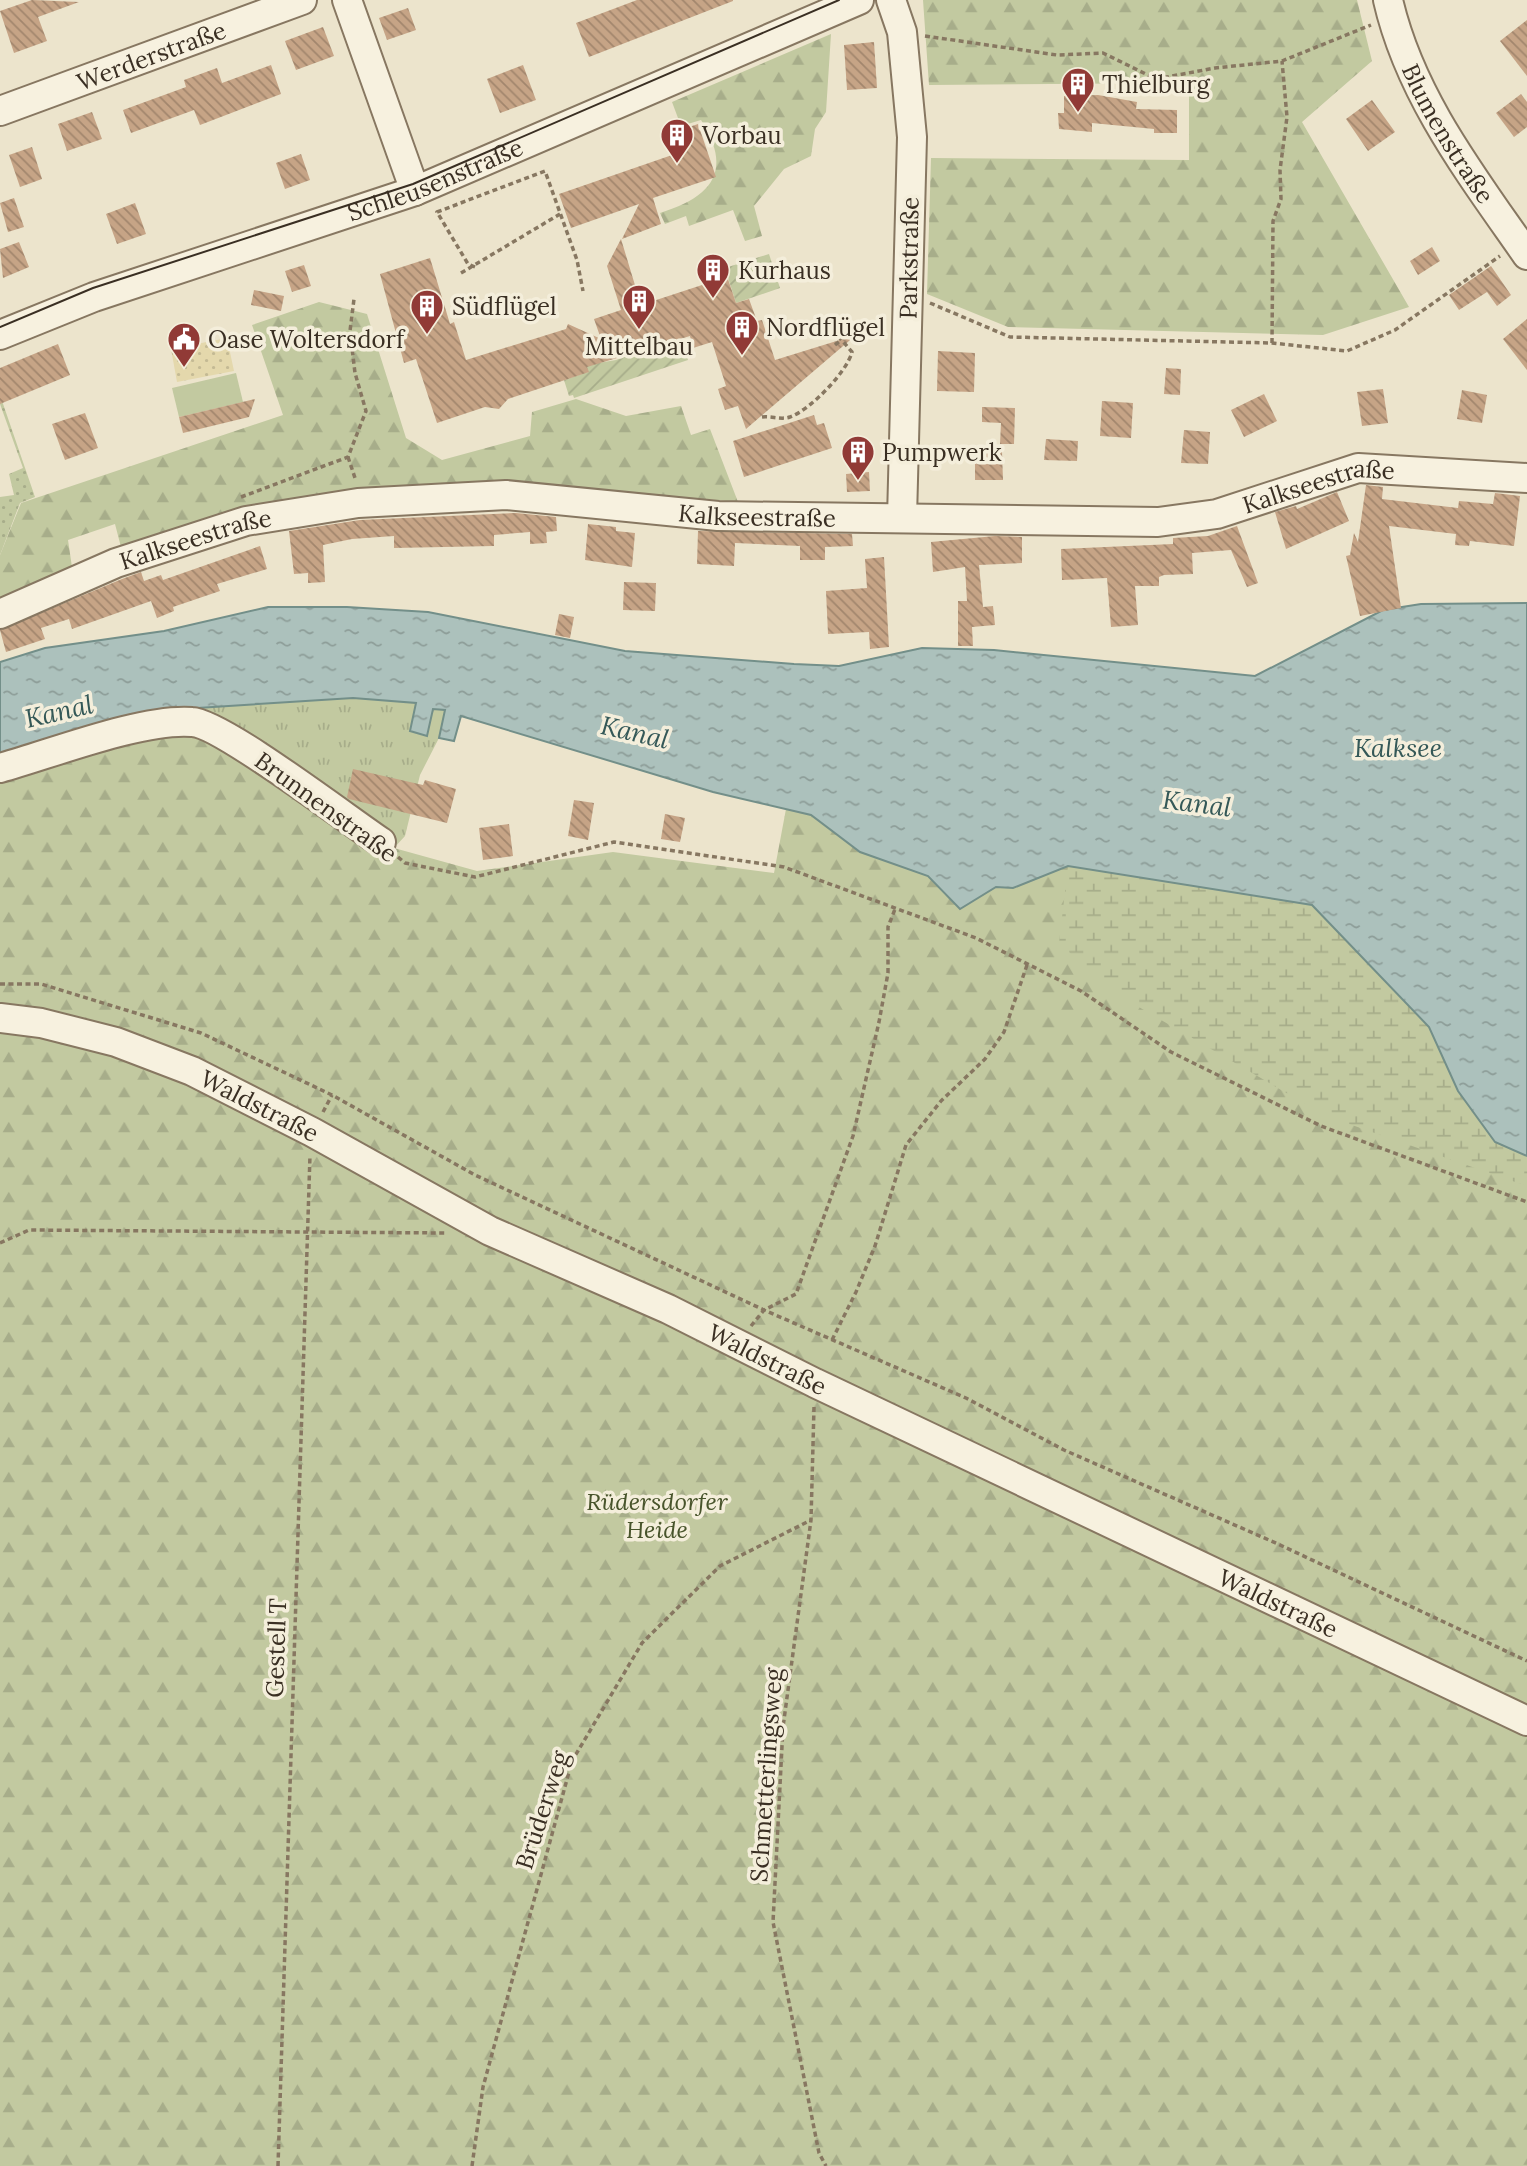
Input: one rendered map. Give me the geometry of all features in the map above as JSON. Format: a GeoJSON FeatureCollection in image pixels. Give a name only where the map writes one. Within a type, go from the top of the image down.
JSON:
{"type":"FeatureCollection","features":[{"type":"Feature","properties":{"kind":"street","name":"Werderstraße"},"geometry":{"type":"LineString","coordinates":[[0,111],[302,0]]}},
{"type":"Feature","properties":{"kind":"street"},"geometry":{"type":"LineString","coordinates":[[347,0],[415,191]]}},
{"type":"Feature","properties":{"kind":"street","name":"Schleusenstraße"},"geometry":{"type":"LineString","coordinates":[[0,335],[94,297],[415,191],[859,0]]}},
{"type":"Feature","properties":{"kind":"street","name":"Parkstraße"},"geometry":{"type":"LineString","coordinates":[[891,0],[902,32],[912,137],[902,518]]}},
{"type":"Feature","properties":{"kind":"street","name":"Blumenstraße"},"geometry":{"type":"LineString","coordinates":[[1390,8],[1403,54],[1460,159],[1523,249]]}},
{"type":"Feature","properties":{"kind":"street","name":"Kalkseestraße"},"geometry":{"type":"LineString","coordinates":[[0,614],[116,563],[246,521],[340,505],[506,495],[718,516],[1158,522],[1217,514],[1358,468],[1527,478]]}},
{"type":"Feature","properties":{"kind":"street","name":"Brunnenstraße"},"geometry":{"type":"LineString","coordinates":[[0,768],[145,726],[194,721],[230,738],[381,842]]}},
{"type":"Feature","properties":{"kind":"street","name":"Waldstraße"},"geometry":{"type":"LineString","coordinates":[[0,1018],[41,1023],[116,1042],[192,1071],[312,1132],[490,1231],[668,1309],[815,1382],[1527,1721]]}},
{"type":"Feature","properties":{"kind":"path"},"geometry":{"type":"LineString","coordinates":[[902,32],[1057,55],[1102,53],[1156,79],[1215,68],[1282,61],[1390,8]]}},
{"type":"Feature","properties":{"kind":"path"},"geometry":{"type":"LineString","coordinates":[[1272,343],[1273,221],[1281,199],[1280,170],[1287,117],[1282,61]]}},
{"type":"Feature","properties":{"kind":"path"},"geometry":{"type":"LineString","coordinates":[[475,267],[468,264],[436,212],[545,171],[577,260],[583,291]]}},
{"type":"Feature","properties":{"kind":"path"},"geometry":{"type":"LineString","coordinates":[[461,273],[560,214]]}},
{"type":"Feature","properties":{"kind":"path"},"geometry":{"type":"LineString","coordinates":[[908,293],[1010,337],[1272,343],[1347,351],[1395,330],[1523,249]]}},
{"type":"Feature","properties":{"kind":"path"},"geometry":{"type":"LineString","coordinates":[[348,457],[366,411],[355,373],[350,331],[354,299]]}},
{"type":"Feature","properties":{"kind":"path"},"geometry":{"type":"LineString","coordinates":[[762,417],[790,417],[807,407],[850,360],[852,352],[840,339],[835,345]]}},
{"type":"Feature","properties":{"kind":"path","name":"Brunnenstraße"},"geometry":{"type":"LineString","coordinates":[[381,842],[405,863],[475,877],[614,842],[784,867],[976,938],[1082,991],[1171,1052],[1321,1126],[1527,1202]]}},
{"type":"Feature","properties":{"kind":"path"},"geometry":{"type":"LineString","coordinates":[[736,1343],[764,1310],[796,1294],[853,1136],[888,973],[888,928],[895,909]]}},
{"type":"Feature","properties":{"kind":"path"},"geometry":{"type":"LineString","coordinates":[[832,1340],[875,1246],[906,1145],[941,1101],[985,1059],[1004,1032],[1027,965]]}},
{"type":"Feature","properties":{"kind":"path"},"geometry":{"type":"LineString","coordinates":[[0,984],[41,984],[201,1032],[332,1096],[474,1175],[764,1310],[966,1398],[1064,1450],[1278,1544],[1527,1661]]}},
{"type":"Feature","properties":{"kind":"path","name":"Gestell T"},"geometry":{"type":"LineString","coordinates":[[278,2166],[312,1132]]}},
{"type":"Feature","properties":{"kind":"path"},"geometry":{"type":"LineString","coordinates":[[0,1243],[29,1230],[449,1233]]}},
{"type":"Feature","properties":{"kind":"path","name":"Schmetterlingsweg"},"geometry":{"type":"LineString","coordinates":[[815,1382],[811,1520],[783,1727],[773,1922],[819,2153],[826,2166]]}},
{"type":"Feature","properties":{"kind":"path","name":"Brüderweg"},"geometry":{"type":"LineString","coordinates":[[472,2166],[483,2087],[572,1761],[642,1643],[720,1566],[811,1520]]}},
{"type":"Feature","properties":{"kind":"green space"},"geometry":{"type":"Polygon","coordinates":[[[923,0],[1357,0],[1372,61],[1302,122],[1409,307],[1323,335],[1008,327],[927,294],[931,158],[1189,160],[1189,83],[929,85],[923,0]]]}},
{"type":"Feature","properties":{"kind":"green space"},"geometry":{"type":"Polygon","coordinates":[[[831,34],[826,112],[815,129],[811,156],[784,169],[754,206],[762,236],[745,241],[733,210],[689,226],[686,216],[665,224],[660,213],[693,199],[705,190],[716,167],[716,153],[701,120],[681,126],[672,102],[831,34]]]}},
{"type":"Feature","properties":{"kind":"green space"},"geometry":{"type":"Polygon","coordinates":[[[769,254],[780,288],[736,303],[725,268],[769,254]]]}},
{"type":"Feature","properties":{"kind":"green space"},"geometry":{"type":"Polygon","coordinates":[[[319,302],[367,314],[406,438],[442,460],[530,436],[532,412],[576,399],[626,416],[681,406],[691,435],[710,429],[738,502],[529,484],[311,495],[122,551],[115,524],[68,540],[73,574],[0,606],[0,555],[21,503],[283,415],[252,325],[319,302]]]}},
{"type":"Feature","properties":{"kind":"green space"},"geometry":{"type":"Polygon","coordinates":[[[681,336],[688,360],[574,398],[573,395],[569,396],[564,380],[588,372],[586,365],[616,360],[681,336]]]}},
{"type":"Feature","properties":{"kind":"green space"},"geometry":{"type":"Polygon","coordinates":[[[236,373],[243,402],[179,417],[172,388],[236,373]]]}},
{"type":"Feature","properties":{"kind":"green space"},"geometry":{"type":"Polygon","coordinates":[[[0,395],[35,497],[20,503],[0,555],[0,497],[14,495],[9,474],[23,468],[0,404],[0,395]]]}},
{"type":"Feature","properties":{"kind":"green space"},"geometry":{"type":"Polygon","coordinates":[[[353,698],[416,703],[411,731],[427,735],[433,709],[446,710],[439,738],[420,775],[405,836],[394,848],[200,707],[353,698]]]}},
{"type":"Feature","properties":{"kind":"green space","name":"Rüdersdorfer Heide"},"geometry":{"type":"Polygon","coordinates":[[[200,707],[394,848],[477,871],[613,852],[774,873],[786,809],[811,815],[860,852],[928,876],[960,909],[996,887],[1013,888],[1068,866],[1495,1142],[1527,1156],[1527,2166],[0,2166],[0,753],[166,710],[200,707]]]}},
{"type":"Feature","properties":{"kind":"green space"},"geometry":{"type":"Polygon","coordinates":[[[1068,866],[1312,905],[1429,1027],[1458,1091],[1495,1142],[1527,1156],[1527,1186],[1326,1116],[1113,992],[1059,943],[1068,866]]]}},
{"type":"Feature","properties":{"kind":"sand"},"geometry":{"type":"Polygon","coordinates":[[[227,338],[234,371],[177,382],[171,349],[227,338]]]}},
{"type":"Feature","properties":{"kind":"water"},"geometry":{"type":"Polygon","coordinates":[[[1527,603],[1527,1156],[1495,1142],[1458,1091],[1429,1027],[1312,905],[1068,866],[1013,888],[996,887],[960,909],[928,876],[860,852],[811,815],[713,792],[461,716],[454,741],[439,738],[445,710],[433,709],[427,736],[410,731],[416,703],[353,698],[166,710],[0,753],[0,662],[45,648],[164,631],[268,607],[347,607],[428,612],[625,651],[794,664],[839,666],[922,648],[994,650],[1255,676],[1383,610],[1421,604],[1527,603]]]}},
{"type":"Feature","properties":{"kind":"building"},"geometry":{"type":"Polygon","coordinates":[[[32,0],[79,2],[38,17],[47,41],[14,53],[0,11],[32,0]]]}},
{"type":"Feature","properties":{"kind":"building"},"geometry":{"type":"Polygon","coordinates":[[[637,0],[733,1],[589,57],[576,23],[637,0]]]}},
{"type":"Feature","properties":{"kind":"building"},"geometry":{"type":"Polygon","coordinates":[[[408,8],[416,30],[387,40],[379,18],[408,8]]]}},
{"type":"Feature","properties":{"kind":"building"},"geometry":{"type":"Polygon","coordinates":[[[1527,20],[1527,76],[1500,41],[1527,20]]]}},
{"type":"Feature","properties":{"kind":"building"},"geometry":{"type":"Polygon","coordinates":[[[323,27],[334,56],[296,70],[285,41],[323,27]]]}},
{"type":"Feature","properties":{"kind":"building"},"geometry":{"type":"Polygon","coordinates":[[[874,42],[877,88],[847,90],[844,45],[874,42]]]}},
{"type":"Feature","properties":{"kind":"building"},"geometry":{"type":"Polygon","coordinates":[[[271,65],[281,94],[200,125],[194,110],[131,133],[123,110],[186,87],[184,80],[217,68],[222,83],[271,65]]]}},
{"type":"Feature","properties":{"kind":"building"},"geometry":{"type":"Polygon","coordinates":[[[523,65],[536,100],[500,113],[487,79],[523,65]]]}},
{"type":"Feature","properties":{"kind":"building"},"geometry":{"type":"Polygon","coordinates":[[[1521,94],[1527,102],[1527,127],[1514,137],[1496,113],[1521,94]]]}},
{"type":"Feature","properties":{"kind":"building"},"geometry":{"type":"Polygon","coordinates":[[[1098,95],[1137,102],[1136,109],[1177,110],[1177,133],[1154,133],[1154,129],[1092,123],[1092,132],[1059,129],[1058,113],[1064,113],[1064,96],[1098,95]]]}},
{"type":"Feature","properties":{"kind":"building"},"geometry":{"type":"Polygon","coordinates":[[[1372,100],[1395,132],[1368,151],[1346,119],[1372,100]]]}},
{"type":"Feature","properties":{"kind":"building"},"geometry":{"type":"Polygon","coordinates":[[[92,112],[102,139],[67,151],[58,124],[92,112]]]}},
{"type":"Feature","properties":{"kind":"building","name":"Vorbau"},"geometry":{"type":"Polygon","coordinates":[[[698,124],[716,177],[653,198],[661,224],[622,239],[639,204],[571,228],[559,194],[675,154],[668,134],[698,124]]]}},
{"type":"Feature","properties":{"kind":"building"},"geometry":{"type":"Polygon","coordinates":[[[32,147],[42,179],[20,187],[9,155],[32,147]]]}},
{"type":"Feature","properties":{"kind":"building"},"geometry":{"type":"Polygon","coordinates":[[[301,154],[310,180],[285,189],[276,163],[301,154]]]}},
{"type":"Feature","properties":{"kind":"building"},"geometry":{"type":"Polygon","coordinates":[[[14,198],[24,227],[8,232],[0,203],[14,198]]]}},
{"type":"Feature","properties":{"kind":"building"},"geometry":{"type":"Polygon","coordinates":[[[135,203],[146,234],[117,244],[106,214],[135,203]]]}},
{"type":"Feature","properties":{"kind":"building"},"geometry":{"type":"Polygon","coordinates":[[[621,239],[641,305],[702,285],[705,277],[715,280],[727,276],[736,303],[749,299],[757,321],[762,320],[775,360],[856,335],[746,429],[738,406],[725,410],[718,389],[726,386],[712,342],[693,348],[690,336],[587,367],[589,372],[508,399],[499,409],[485,407],[437,423],[416,359],[404,363],[380,274],[430,258],[450,324],[454,322],[466,360],[566,329],[568,324],[601,339],[594,319],[621,310],[607,266],[621,239]]]}},
{"type":"Feature","properties":{"kind":"building"},"geometry":{"type":"Polygon","coordinates":[[[19,242],[29,267],[3,278],[0,249],[19,242]]]}},
{"type":"Feature","properties":{"kind":"building"},"geometry":{"type":"Polygon","coordinates":[[[1432,247],[1440,261],[1418,275],[1410,261],[1432,247]]]}},
{"type":"Feature","properties":{"kind":"building"},"geometry":{"type":"Polygon","coordinates":[[[304,265],[311,286],[292,292],[285,271],[304,265]]]}},
{"type":"Feature","properties":{"kind":"building"},"geometry":{"type":"Polygon","coordinates":[[[1491,266],[1511,295],[1497,306],[1487,292],[1459,310],[1449,295],[1491,266]]]}},
{"type":"Feature","properties":{"kind":"building"},"geometry":{"type":"Polygon","coordinates":[[[254,290],[284,296],[281,311],[251,305],[254,290]]]}},
{"type":"Feature","properties":{"kind":"building"},"geometry":{"type":"Polygon","coordinates":[[[1527,319],[1527,370],[1503,339],[1527,319]]]}},
{"type":"Feature","properties":{"kind":"building"},"geometry":{"type":"Polygon","coordinates":[[[58,344],[70,375],[0,404],[0,368],[58,344]]]}},
{"type":"Feature","properties":{"kind":"building"},"geometry":{"type":"Polygon","coordinates":[[[938,351],[975,353],[974,392],[937,391],[938,351]]]}},
{"type":"Feature","properties":{"kind":"building"},"geometry":{"type":"Polygon","coordinates":[[[1166,368],[1181,369],[1180,395],[1164,394],[1166,368]]]}},
{"type":"Feature","properties":{"kind":"building"},"geometry":{"type":"Polygon","coordinates":[[[1383,389],[1388,423],[1362,426],[1357,392],[1383,389]]]}},
{"type":"Feature","properties":{"kind":"building"},"geometry":{"type":"Polygon","coordinates":[[[1462,390],[1487,395],[1482,423],[1457,419],[1462,390]]]}},
{"type":"Feature","properties":{"kind":"building"},"geometry":{"type":"Polygon","coordinates":[[[1264,394],[1277,421],[1244,437],[1231,410],[1264,394]]]}},
{"type":"Feature","properties":{"kind":"building"},"geometry":{"type":"Polygon","coordinates":[[[255,399],[249,417],[183,433],[179,417],[255,399]]]}},
{"type":"Feature","properties":{"kind":"building"},"geometry":{"type":"Polygon","coordinates":[[[1102,401],[1133,403],[1131,438],[1100,436],[1102,401]]]}},
{"type":"Feature","properties":{"kind":"building"},"geometry":{"type":"Polygon","coordinates":[[[982,407],[1015,408],[1014,444],[1000,444],[1001,423],[982,422],[982,407]]]}},
{"type":"Feature","properties":{"kind":"building"},"geometry":{"type":"Polygon","coordinates":[[[85,413],[98,448],[65,460],[52,424],[85,413]]]}},
{"type":"Feature","properties":{"kind":"building"},"geometry":{"type":"Polygon","coordinates":[[[814,415],[817,425],[824,423],[832,448],[744,477],[733,441],[814,415]]]}},
{"type":"Feature","properties":{"kind":"building"},"geometry":{"type":"Polygon","coordinates":[[[1184,430],[1210,432],[1208,464],[1181,463],[1184,430]]]}},
{"type":"Feature","properties":{"kind":"building"},"geometry":{"type":"Polygon","coordinates":[[[1046,439],[1078,441],[1077,461],[1044,460],[1046,439]]]}},
{"type":"Feature","properties":{"kind":"building"},"geometry":{"type":"Polygon","coordinates":[[[1002,452],[1003,480],[975,480],[975,453],[1002,452]]]}},
{"type":"Feature","properties":{"kind":"building","name":"Pumpwerk"},"geometry":{"type":"Polygon","coordinates":[[[869,472],[870,491],[847,492],[846,474],[869,472]]]}},
{"type":"Feature","properties":{"kind":"building"},"geometry":{"type":"Polygon","coordinates":[[[1366,485],[1383,487],[1382,499],[1458,508],[1459,501],[1493,504],[1495,493],[1520,496],[1514,546],[1470,541],[1469,546],[1455,545],[1456,534],[1389,526],[1401,608],[1360,616],[1346,556],[1350,555],[1354,533],[1358,542],[1366,485]]]}},
{"type":"Feature","properties":{"kind":"building"},"geometry":{"type":"Polygon","coordinates":[[[1337,492],[1349,521],[1286,549],[1275,512],[1296,506],[1297,509],[1337,492]]]}},
{"type":"Feature","properties":{"kind":"building"},"geometry":{"type":"Polygon","coordinates":[[[516,513],[556,517],[557,531],[546,532],[547,543],[530,544],[530,532],[494,535],[494,546],[394,548],[394,536],[352,539],[323,545],[325,582],[308,583],[308,573],[294,574],[289,531],[360,520],[516,513]]]}},
{"type":"Feature","properties":{"kind":"building"},"geometry":{"type":"Polygon","coordinates":[[[588,524],[616,527],[616,531],[635,533],[632,567],[585,560],[588,524]]]}},
{"type":"Feature","properties":{"kind":"building"},"geometry":{"type":"Polygon","coordinates":[[[1237,526],[1258,583],[1247,587],[1231,550],[1192,553],[1193,574],[1164,575],[1159,577],[1159,586],[1135,586],[1138,625],[1111,627],[1107,578],[1062,580],[1061,549],[1173,544],[1173,538],[1208,536],[1237,526]]]}},
{"type":"Feature","properties":{"kind":"building"},"geometry":{"type":"Polygon","coordinates":[[[698,531],[852,534],[853,546],[825,547],[825,560],[800,560],[800,546],[735,543],[734,566],[697,564],[698,531]]]}},
{"type":"Feature","properties":{"kind":"building"},"geometry":{"type":"Polygon","coordinates":[[[995,536],[1022,537],[1022,563],[979,565],[983,607],[993,606],[995,625],[972,627],[973,646],[958,646],[958,601],[967,601],[965,567],[933,572],[931,542],[995,536]]]}},
{"type":"Feature","properties":{"kind":"building"},"geometry":{"type":"Polygon","coordinates":[[[260,546],[267,569],[217,584],[220,591],[173,607],[174,611],[157,618],[151,601],[72,629],[69,619],[41,628],[45,639],[6,652],[0,630],[122,579],[141,572],[144,581],[161,575],[163,580],[260,546]]]}},
{"type":"Feature","properties":{"kind":"building"},"geometry":{"type":"Polygon","coordinates":[[[884,557],[889,647],[870,649],[869,632],[828,634],[826,591],[867,588],[865,559],[884,557]]]}},
{"type":"Feature","properties":{"kind":"building"},"geometry":{"type":"Polygon","coordinates":[[[624,582],[656,583],[655,611],[623,610],[624,582]]]}},
{"type":"Feature","properties":{"kind":"building"},"geometry":{"type":"Polygon","coordinates":[[[559,614],[574,617],[570,638],[555,635],[559,614]]]}},
{"type":"Feature","properties":{"kind":"building"},"geometry":{"type":"Polygon","coordinates":[[[353,769],[423,785],[425,780],[456,789],[447,823],[349,799],[347,797],[353,769]]]}},
{"type":"Feature","properties":{"kind":"building"},"geometry":{"type":"Polygon","coordinates":[[[574,800],[594,803],[588,840],[568,836],[574,800]]]}},
{"type":"Feature","properties":{"kind":"building"},"geometry":{"type":"Polygon","coordinates":[[[665,814],[685,818],[680,842],[661,839],[665,814]]]}},
{"type":"Feature","properties":{"kind":"building"},"geometry":{"type":"Polygon","coordinates":[[[509,824],[513,856],[483,860],[479,828],[509,824]]]}},
{"type":"Feature","properties":{"kind":"tram line"},"geometry":{"type":"LineString","coordinates":[[0,327],[93,288],[413,184],[839,0]]}},
{"type":"Feature","properties":{"kind":"place","name":"Thielburg"},"geometry":{"type":"Point","coordinates":[1078,114]}},
{"type":"Feature","properties":{"kind":"place","name":"Vorbau"},"geometry":{"type":"Point","coordinates":[677,165]}},
{"type":"Feature","properties":{"kind":"place","name":"Kurhaus"},"geometry":{"type":"Point","coordinates":[713,300]}},
{"type":"Feature","properties":{"kind":"place","name":"Mittelbau"},"geometry":{"type":"Point","coordinates":[639,331]}},
{"type":"Feature","properties":{"kind":"place","name":"Südflügel"},"geometry":{"type":"Point","coordinates":[427,336]}},
{"type":"Feature","properties":{"kind":"place","name":"Nordflügel"},"geometry":{"type":"Point","coordinates":[742,357]}},
{"type":"Feature","properties":{"kind":"place","name":"Oase Woltersdorf"},"geometry":{"type":"Point","coordinates":[184,369]}},
{"type":"Feature","properties":{"kind":"place","name":"Pumpwerk"},"geometry":{"type":"Point","coordinates":[858,482]}},
{"type":"Feature","properties":{"kind":"water label","name":"Kanal"},"geometry":{"type":"Point","coordinates":[59,711]}},
{"type":"Feature","properties":{"kind":"water label","name":"Kanal"},"geometry":{"type":"Point","coordinates":[635,732]}},
{"type":"Feature","properties":{"kind":"water label","name":"Kalksee"},"geometry":{"type":"Point","coordinates":[1398,747]}},
{"type":"Feature","properties":{"kind":"water label","name":"Kanal"},"geometry":{"type":"Point","coordinates":[1197,803]}}]}
